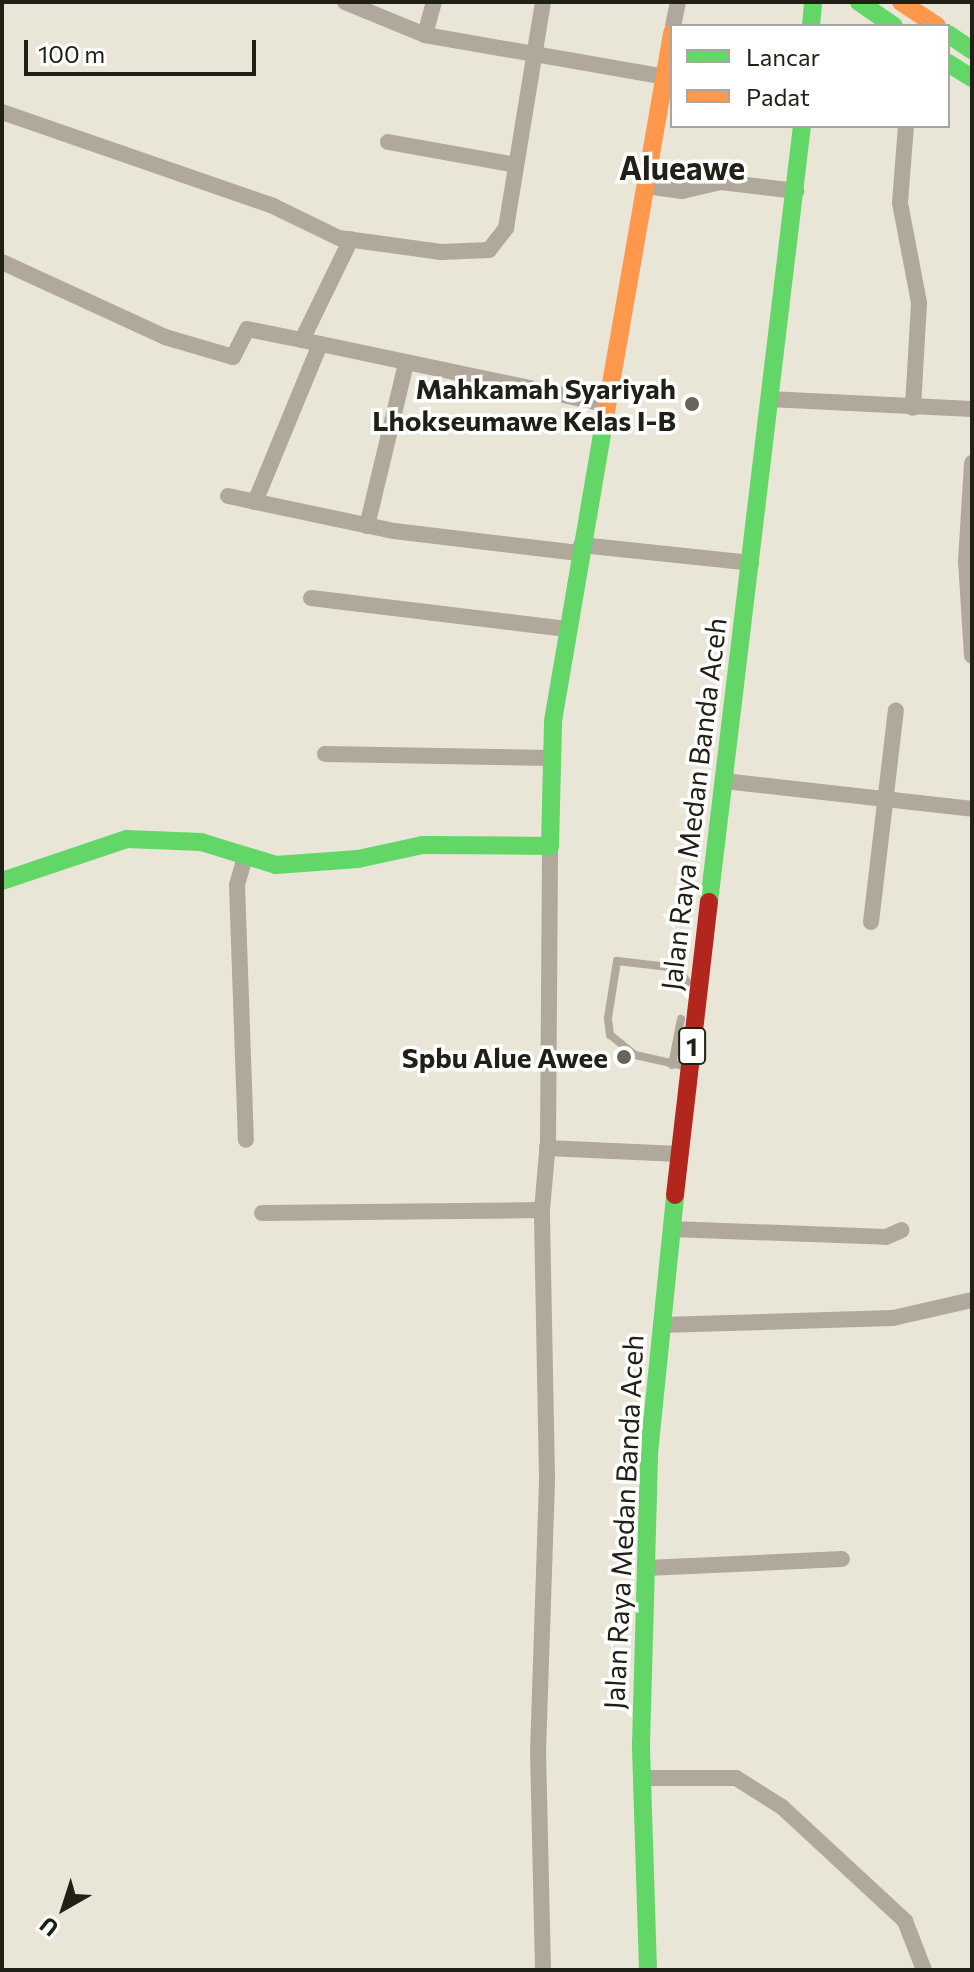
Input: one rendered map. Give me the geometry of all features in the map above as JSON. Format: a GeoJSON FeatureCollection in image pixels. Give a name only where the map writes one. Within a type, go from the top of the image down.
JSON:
{"type":"FeatureCollection","features":[{"type":"Feature","properties":{"kind":"main road"},"geometry":{"type":"LineString","coordinates":[[811,24],[813,2]]}},
{"type":"Feature","properties":{"kind":"main road"},"geometry":{"type":"LineString","coordinates":[[859,2],[891,24]]}},
{"type":"Feature","properties":{"kind":"main road"},"geometry":{"type":"LineString","coordinates":[[901,2],[934,24]]}},
{"type":"Feature","properties":{"kind":"main road"},"geometry":{"type":"LineString","coordinates":[[950,35],[972,50]]}},
{"type":"Feature","properties":{"kind":"main road"},"geometry":{"type":"LineString","coordinates":[[2,881],[127,839],[201,842],[245,857],[308,865],[422,845],[550,846],[548,758],[567,629],[670,56]]}},
{"type":"Feature","properties":{"kind":"main road"},"geometry":{"type":"LineString","coordinates":[[950,64],[972,78]]}},
{"type":"Feature","properties":{"kind":"main road","name":"Jalan Raya Medan Banda Aceh"},"geometry":{"type":"LineString","coordinates":[[648,1970],[642,1778],[649,1453],[679,1154],[681,1066],[724,781],[802,128]]}},
{"type":"Feature","properties":{"kind":"street"},"geometry":{"type":"LineString","coordinates":[[345,2],[425,35],[534,57],[668,78]]}},
{"type":"Feature","properties":{"kind":"street"},"geometry":{"type":"LineString","coordinates":[[425,35],[434,2]]}},
{"type":"Feature","properties":{"kind":"street"},"geometry":{"type":"LineString","coordinates":[[2,112],[273,206],[351,239],[441,252],[489,250],[506,228],[543,2]]}},
{"type":"Feature","properties":{"kind":"street"},"geometry":{"type":"LineString","coordinates":[[673,24],[678,2]]}},
{"type":"Feature","properties":{"kind":"street"},"geometry":{"type":"LineString","coordinates":[[906,128],[900,203],[919,303],[913,408]]}},
{"type":"Feature","properties":{"kind":"street"},"geometry":{"type":"LineString","coordinates":[[388,142],[516,165]]}},
{"type":"Feature","properties":{"kind":"street"},"geometry":{"type":"LineString","coordinates":[[646,186],[682,191],[721,182],[796,191]]}},
{"type":"Feature","properties":{"kind":"street"},"geometry":{"type":"LineString","coordinates":[[302,340],[351,239]]}},
{"type":"Feature","properties":{"kind":"street"},"geometry":{"type":"LineString","coordinates":[[2,262],[115,316],[228,358],[247,329],[607,404]]}},
{"type":"Feature","properties":{"kind":"street"},"geometry":{"type":"LineString","coordinates":[[255,502],[320,344]]}},
{"type":"Feature","properties":{"kind":"street"},"geometry":{"type":"LineString","coordinates":[[367,526],[406,364]]}},
{"type":"Feature","properties":{"kind":"street"},"geometry":{"type":"LineString","coordinates":[[769,399],[972,409]]}},
{"type":"Feature","properties":{"kind":"street"},"geometry":{"type":"LineString","coordinates":[[972,463],[966,561],[972,656]]}},
{"type":"Feature","properties":{"kind":"street"},"geometry":{"type":"LineString","coordinates":[[228,496],[367,526],[580,549],[751,563]]}},
{"type":"Feature","properties":{"kind":"street"},"geometry":{"type":"LineString","coordinates":[[311,598],[567,629]]}},
{"type":"Feature","properties":{"kind":"street"},"geometry":{"type":"LineString","coordinates":[[871,922],[896,710]]}},
{"type":"Feature","properties":{"kind":"street"},"geometry":{"type":"LineString","coordinates":[[325,754],[548,758]]}},
{"type":"Feature","properties":{"kind":"street"},"geometry":{"type":"LineString","coordinates":[[724,781],[972,809]]}},
{"type":"Feature","properties":{"kind":"street"},"geometry":{"type":"LineString","coordinates":[[543,1970],[538,1907],[547,1477],[542,1210],[547,1148],[550,846]]}},
{"type":"Feature","properties":{"kind":"street"},"geometry":{"type":"LineString","coordinates":[[245,857],[237,885],[246,1140]]}},
{"type":"Feature","properties":{"kind":"street"},"geometry":{"type":"LineString","coordinates":[[547,1148],[679,1154]]}},
{"type":"Feature","properties":{"kind":"street"},"geometry":{"type":"LineString","coordinates":[[262,1213],[542,1210]]}},
{"type":"Feature","properties":{"kind":"street"},"geometry":{"type":"LineString","coordinates":[[671,1229],[886,1237],[902,1230]]}},
{"type":"Feature","properties":{"kind":"street"},"geometry":{"type":"LineString","coordinates":[[661,1325],[893,1318],[972,1300]]}},
{"type":"Feature","properties":{"kind":"street"},"geometry":{"type":"LineString","coordinates":[[646,1568],[842,1559]]}},
{"type":"Feature","properties":{"kind":"street"},"geometry":{"type":"LineString","coordinates":[[642,1778],[736,1778],[782,1807],[905,1921],[924,1970]]}},
{"type":"Feature","properties":{"kind":"lane"},"geometry":{"type":"LineString","coordinates":[[683,1007],[681,1066],[635,1055],[610,1035],[614,967],[622,960],[678,968],[688,978],[685,993]]}},
{"type":"Feature","properties":{"kind":"traffic: fast"},"geometry":{"type":"LineString","coordinates":[[811,24],[813,2]]}},
{"type":"Feature","properties":{"kind":"traffic: fast"},"geometry":{"type":"LineString","coordinates":[[859,2],[891,24]]}},
{"type":"Feature","properties":{"kind":"traffic: fast"},"geometry":{"type":"LineString","coordinates":[[950,35],[972,50]]}},
{"type":"Feature","properties":{"kind":"traffic: fast"},"geometry":{"type":"LineString","coordinates":[[950,64],[972,78]]}},
{"type":"Feature","properties":{"kind":"traffic: fast"},"geometry":{"type":"LineString","coordinates":[[709,902],[802,128]]}},
{"type":"Feature","properties":{"kind":"traffic: fast"},"geometry":{"type":"LineString","coordinates":[[2,881],[127,839],[201,842],[276,865],[358,859],[422,845],[550,846],[553,721],[606,412]]}},
{"type":"Feature","properties":{"kind":"traffic: fast"},"geometry":{"type":"LineString","coordinates":[[648,1970],[641,1744],[649,1453],[675,1195]]}},
{"type":"Feature","properties":{"kind":"traffic: slow"},"geometry":{"type":"LineString","coordinates":[[901,2],[934,24]]}},
{"type":"Feature","properties":{"kind":"traffic: slow"},"geometry":{"type":"LineString","coordinates":[[606,412],[670,44]]}},
{"type":"Feature","properties":{"kind":"traffic: jam"},"geometry":{"type":"LineString","coordinates":[[675,1195],[709,902]]}},
{"type":"Feature","properties":{"kind":"place","name":"Mahkamah Syariyah Lhokseumawe Kelas I-B"},"geometry":{"type":"Point","coordinates":[692,404]}},
{"type":"Feature","properties":{"kind":"place","name":"Spbu Alue Awee"},"geometry":{"type":"Point","coordinates":[624,1057]}},
{"type":"Feature","properties":{"kind":"district","name":"Alueawe"},"geometry":{"type":"Point","coordinates":[682,167]}}]}
